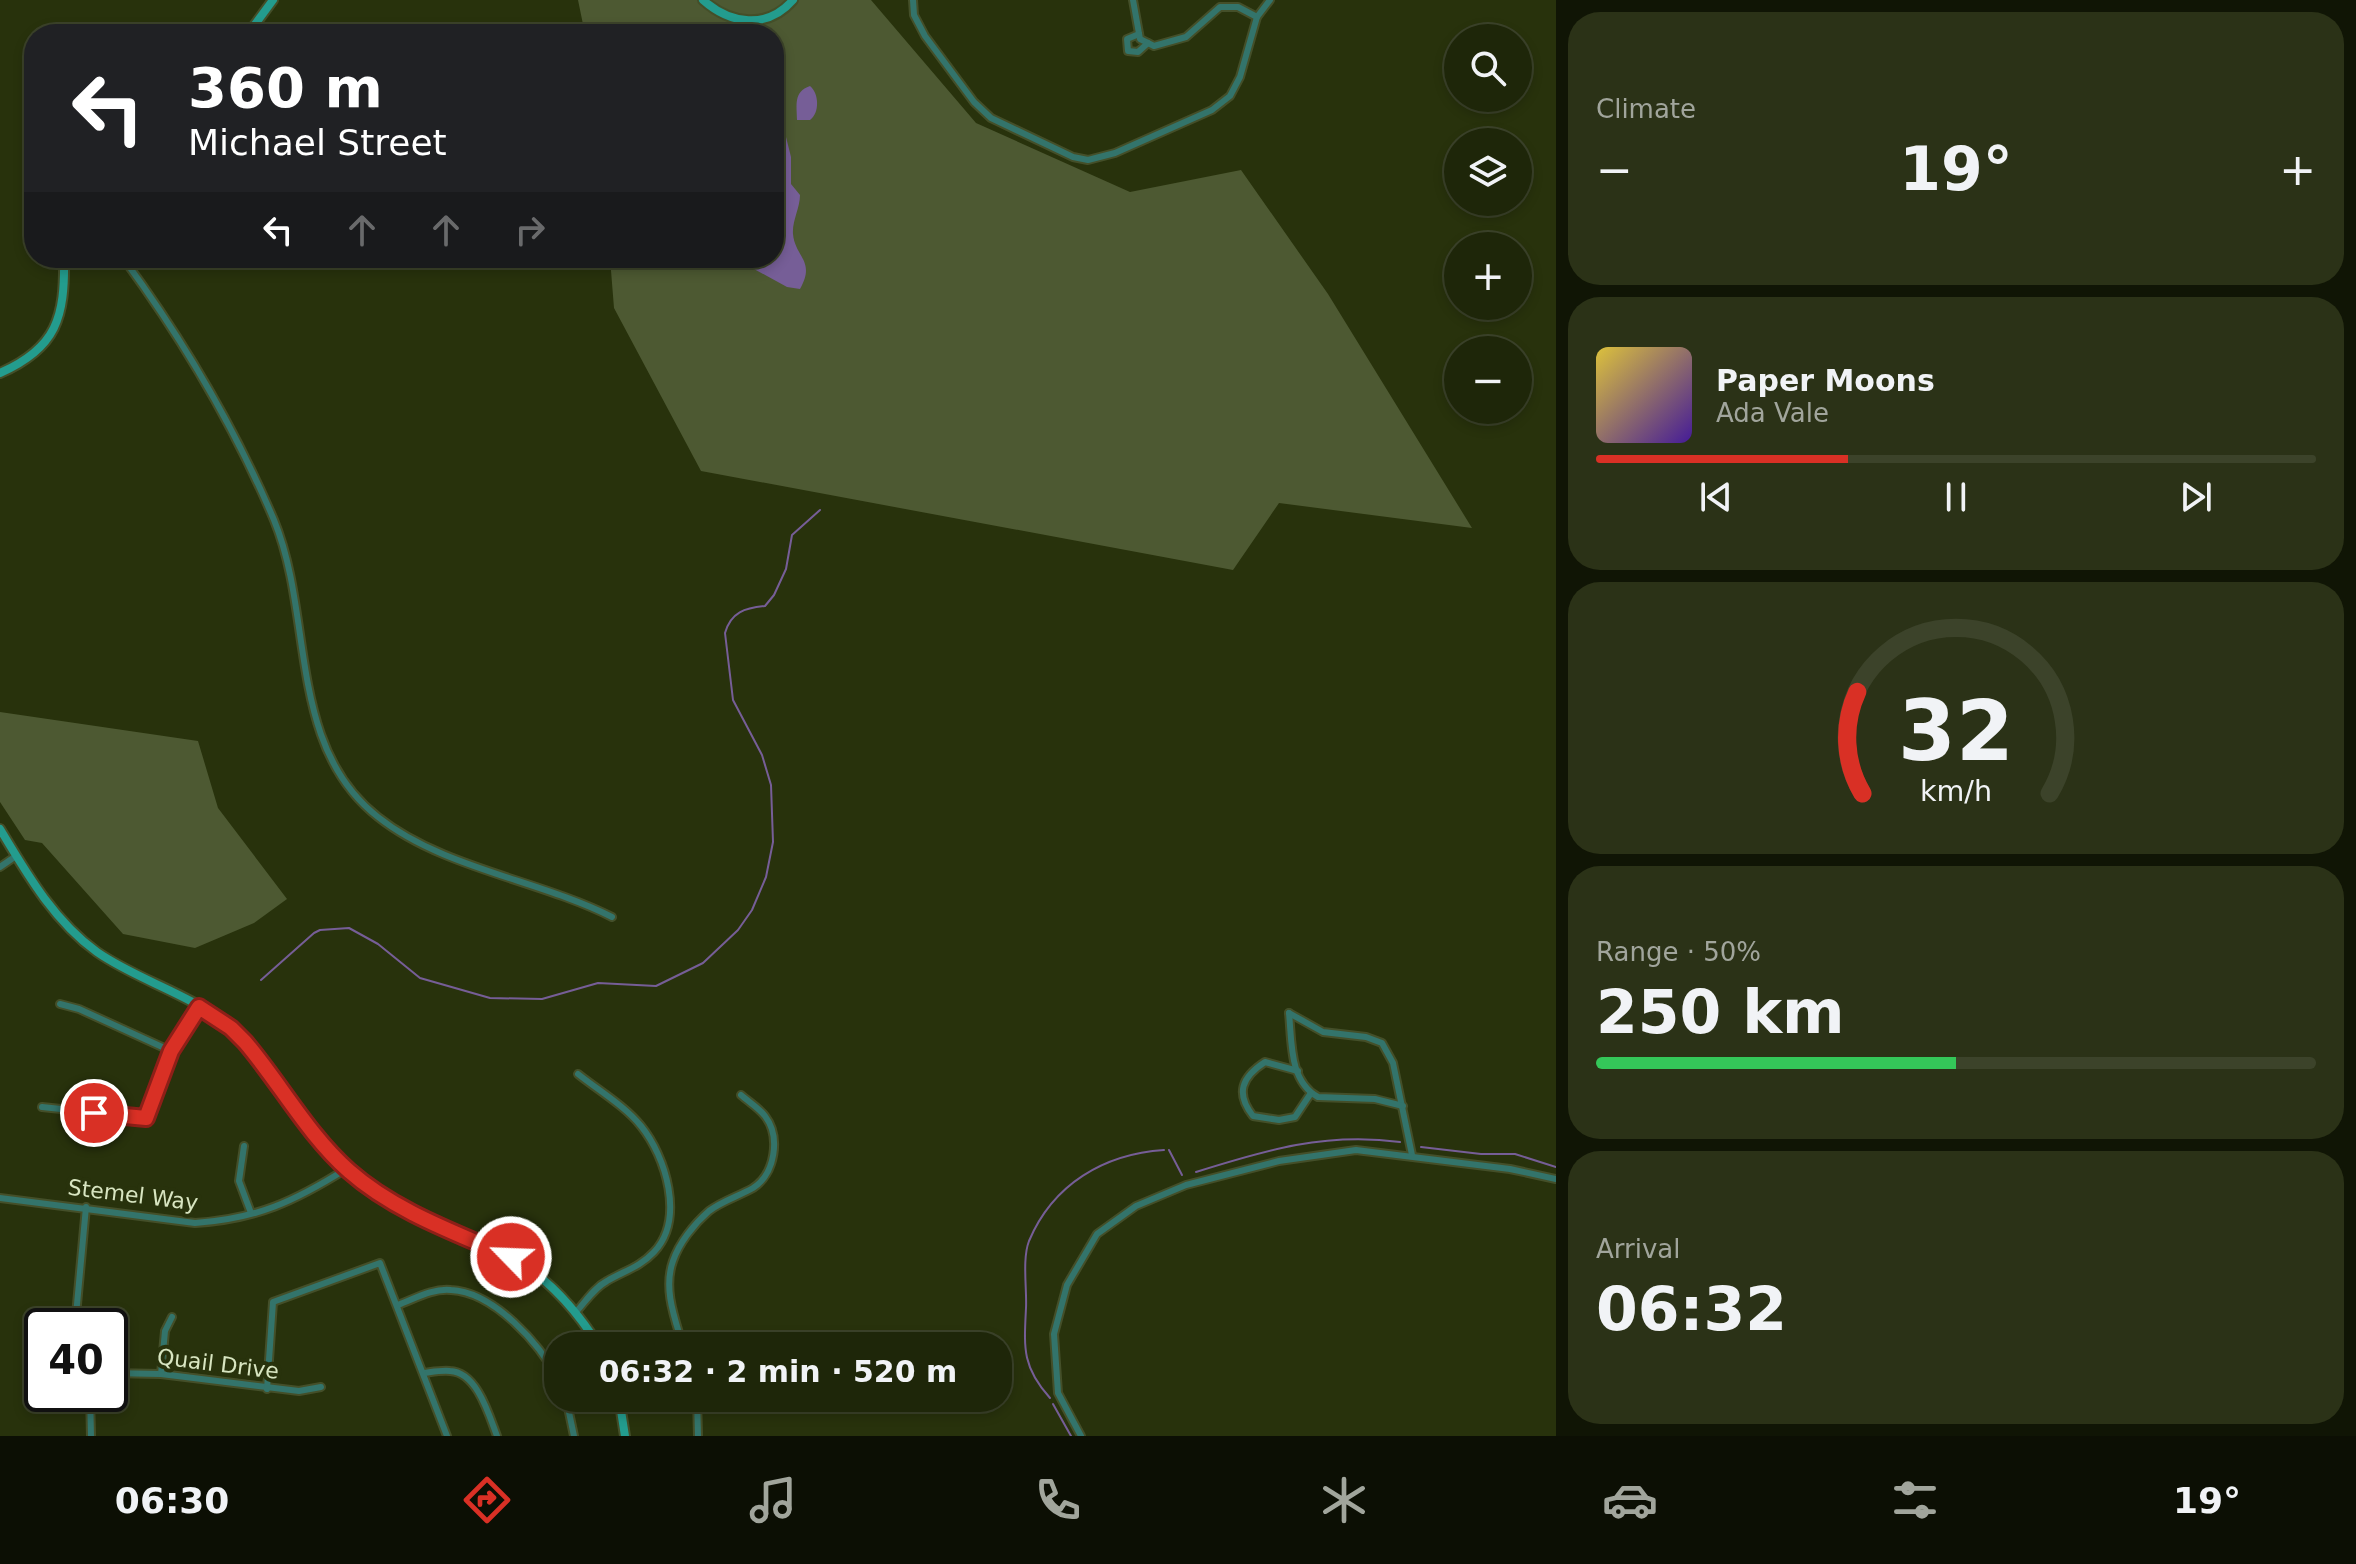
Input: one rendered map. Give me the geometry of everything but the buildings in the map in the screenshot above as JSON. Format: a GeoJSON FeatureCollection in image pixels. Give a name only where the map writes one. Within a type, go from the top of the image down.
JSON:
{"type":"FeatureCollection","features":[{"type":"Feature","properties":{"kind":"street"},"geometry":{"type":"LineString","coordinates":[[255,24],[273,0]]}},
{"type":"Feature","properties":{"kind":"street"},"geometry":{"type":"LineString","coordinates":[[703,0],[725,17],[743,21],[771,17],[793,0]]}},
{"type":"Feature","properties":{"kind":"street"},"geometry":{"type":"LineString","coordinates":[[913,0],[914,15],[925,36],[974,102],[991,118],[1073,157],[1088,160],[1115,153],[1157,135],[1212,110],[1230,96],[1240,77],[1257,17],[1270,0]]}},
{"type":"Feature","properties":{"kind":"street"},"geometry":{"type":"LineString","coordinates":[[1133,0],[1140,39],[1154,46],[1186,37],[1220,7],[1238,7],[1257,17]]}},
{"type":"Feature","properties":{"kind":"street"},"geometry":{"type":"LineString","coordinates":[[1139,34],[1127,39],[1128,51],[1138,52],[1148,43]]}},
{"type":"Feature","properties":{"kind":"street"},"geometry":{"type":"LineString","coordinates":[[0,373],[29,359],[50,338],[63,306],[64,268]]}},
{"type":"Feature","properties":{"kind":"street"},"geometry":{"type":"LineString","coordinates":[[130,268],[173,327],[224,412],[275,523],[289,565],[309,701],[336,771],[377,817],[420,841],[482,869],[573,898],[612,917]]}},
{"type":"Feature","properties":{"kind":"street"},"geometry":{"type":"LineString","coordinates":[[0,829],[56,914],[98,953],[199,1007],[231,1028],[346,1169],[374,1191],[407,1209],[511,1257],[576,1312],[590,1332]]}},
{"type":"Feature","properties":{"kind":"street"},"geometry":{"type":"LineString","coordinates":[[0,867],[16,856]]}},
{"type":"Feature","properties":{"kind":"street"},"geometry":{"type":"LineString","coordinates":[[60,1004],[79,1009],[171,1051]]}},
{"type":"Feature","properties":{"kind":"street"},"geometry":{"type":"LineString","coordinates":[[42,1107],[146,1118],[171,1051],[199,1007]]}},
{"type":"Feature","properties":{"kind":"street"},"geometry":{"type":"LineString","coordinates":[[1403,1106],[1375,1099],[1318,1097],[1311,1093],[1293,1060],[1289,1013],[1323,1032],[1366,1037],[1382,1043],[1393,1063],[1403,1106],[1412,1155]]}},
{"type":"Feature","properties":{"kind":"street"},"geometry":{"type":"LineString","coordinates":[[1298,1071],[1265,1062],[1247,1074],[1243,1089],[1244,1105],[1253,1116],[1279,1120],[1295,1117],[1311,1093]]}},
{"type":"Feature","properties":{"kind":"street"},"geometry":{"type":"LineString","coordinates":[[576,1312],[597,1287],[641,1265],[657,1249],[666,1231],[670,1206],[665,1174],[654,1145],[639,1123],[578,1074]]}},
{"type":"Feature","properties":{"kind":"street"},"geometry":{"type":"LineString","coordinates":[[679,1332],[668,1291],[673,1261],[694,1227],[710,1210],[755,1187],[772,1164],[772,1136],[768,1122],[764,1114],[741,1095]]}},
{"type":"Feature","properties":{"kind":"street"},"geometry":{"type":"LineString","coordinates":[[244,1146],[239,1181],[251,1213]]}},
{"type":"Feature","properties":{"kind":"street"},"geometry":{"type":"LineString","coordinates":[[1081,1436],[1058,1393],[1054,1334],[1067,1285],[1097,1234],[1136,1206],[1186,1185],[1279,1161],[1356,1150],[1510,1169],[1556,1179]]}},
{"type":"Feature","properties":{"kind":"street","name":"Stemel Way"},"geometry":{"type":"LineString","coordinates":[[0,1198],[195,1223],[221,1221],[296,1200],[346,1169]]}},
{"type":"Feature","properties":{"kind":"street"},"geometry":{"type":"LineString","coordinates":[[77,1308],[86,1207]]}},
{"type":"Feature","properties":{"kind":"street"},"geometry":{"type":"LineString","coordinates":[[267,1389],[273,1302],[380,1263],[447,1436]]}},
{"type":"Feature","properties":{"kind":"street"},"geometry":{"type":"LineString","coordinates":[[398,1305],[440,1290],[453,1289],[470,1294],[521,1329],[544,1355]]}},
{"type":"Feature","properties":{"kind":"street"},"geometry":{"type":"LineString","coordinates":[[161,1374],[165,1331],[172,1317]]}},
{"type":"Feature","properties":{"kind":"street"},"geometry":{"type":"LineString","coordinates":[[424,1373],[453,1370],[468,1379],[485,1405],[497,1436]]}},
{"type":"Feature","properties":{"kind":"street","name":"Quail Drive"},"geometry":{"type":"LineString","coordinates":[[128,1373],[161,1374],[267,1389],[299,1391],[321,1387]]}},
{"type":"Feature","properties":{"kind":"street"},"geometry":{"type":"LineString","coordinates":[[90,1412],[91,1436]]}},
{"type":"Feature","properties":{"kind":"street"},"geometry":{"type":"LineString","coordinates":[[569,1412],[574,1436]]}},
{"type":"Feature","properties":{"kind":"street"},"geometry":{"type":"LineString","coordinates":[[621,1412],[625,1436]]}},
{"type":"Feature","properties":{"kind":"street"},"geometry":{"type":"LineString","coordinates":[[697,1412],[698,1436]]}},
{"type":"Feature","properties":{"kind":"green space"},"geometry":{"type":"Polygon","coordinates":[[[578,0],[871,0],[976,123],[1130,192],[1241,170],[1328,294],[1472,528],[1279,503],[1233,570],[701,471],[614,308],[611,268],[784,268],[784,24],[583,24],[578,0]]]}},
{"type":"Feature","properties":{"kind":"green space"},"geometry":{"type":"Polygon","coordinates":[[[0,712],[198,741],[218,808],[287,899],[254,923],[195,948],[123,934],[42,843],[25,840],[0,802],[0,712]]]}},
{"type":"Feature","properties":{"kind":"shaded area"},"geometry":{"type":"Polygon","coordinates":[[[810,86],[817,98],[817,108],[810,120],[797,120],[798,95],[810,86]]]}},
{"type":"Feature","properties":{"kind":"shaded area"},"geometry":{"type":"Polygon","coordinates":[[[784,129],[791,157],[791,184],[800,195],[793,234],[806,272],[800,289],[787,287],[752,268],[784,268],[784,129]]]}},
{"type":"Feature","properties":{"kind":"waterway"},"geometry":{"type":"LineString","coordinates":[[261,980],[314,933],[349,928],[378,944],[420,978],[490,998],[542,999],[598,983],[656,986],[703,963],[738,930],[752,910],[766,877],[773,842],[771,785],[762,755],[733,700],[725,633],[735,616],[745,610],[765,606],[774,595],[786,569],[792,535],[820,510]]}},
{"type":"Feature","properties":{"kind":"waterway"},"geometry":{"type":"LineString","coordinates":[[1196,1172],[1272,1150],[1321,1141],[1400,1142]]}},
{"type":"Feature","properties":{"kind":"waterway"},"geometry":{"type":"LineString","coordinates":[[1421,1147],[1481,1154],[1515,1154],[1556,1167]]}},
{"type":"Feature","properties":{"kind":"waterway"},"geometry":{"type":"LineString","coordinates":[[1050,1398],[1034,1376],[1025,1346],[1025,1265],[1029,1241],[1052,1203],[1083,1176],[1121,1158],[1164,1150]]}},
{"type":"Feature","properties":{"kind":"waterway"},"geometry":{"type":"LineString","coordinates":[[1169,1150],[1182,1175]]}},
{"type":"Feature","properties":{"kind":"waterway"},"geometry":{"type":"LineString","coordinates":[[1053,1404],[1071,1436]]}},
{"type":"Feature","properties":{"kind":"route"},"geometry":{"type":"LineString","coordinates":[[94,1113],[146,1118],[155,1087],[171,1051],[199,1007],[231,1028],[245,1042],[346,1169],[374,1191],[407,1209],[511,1257]]}}]}
